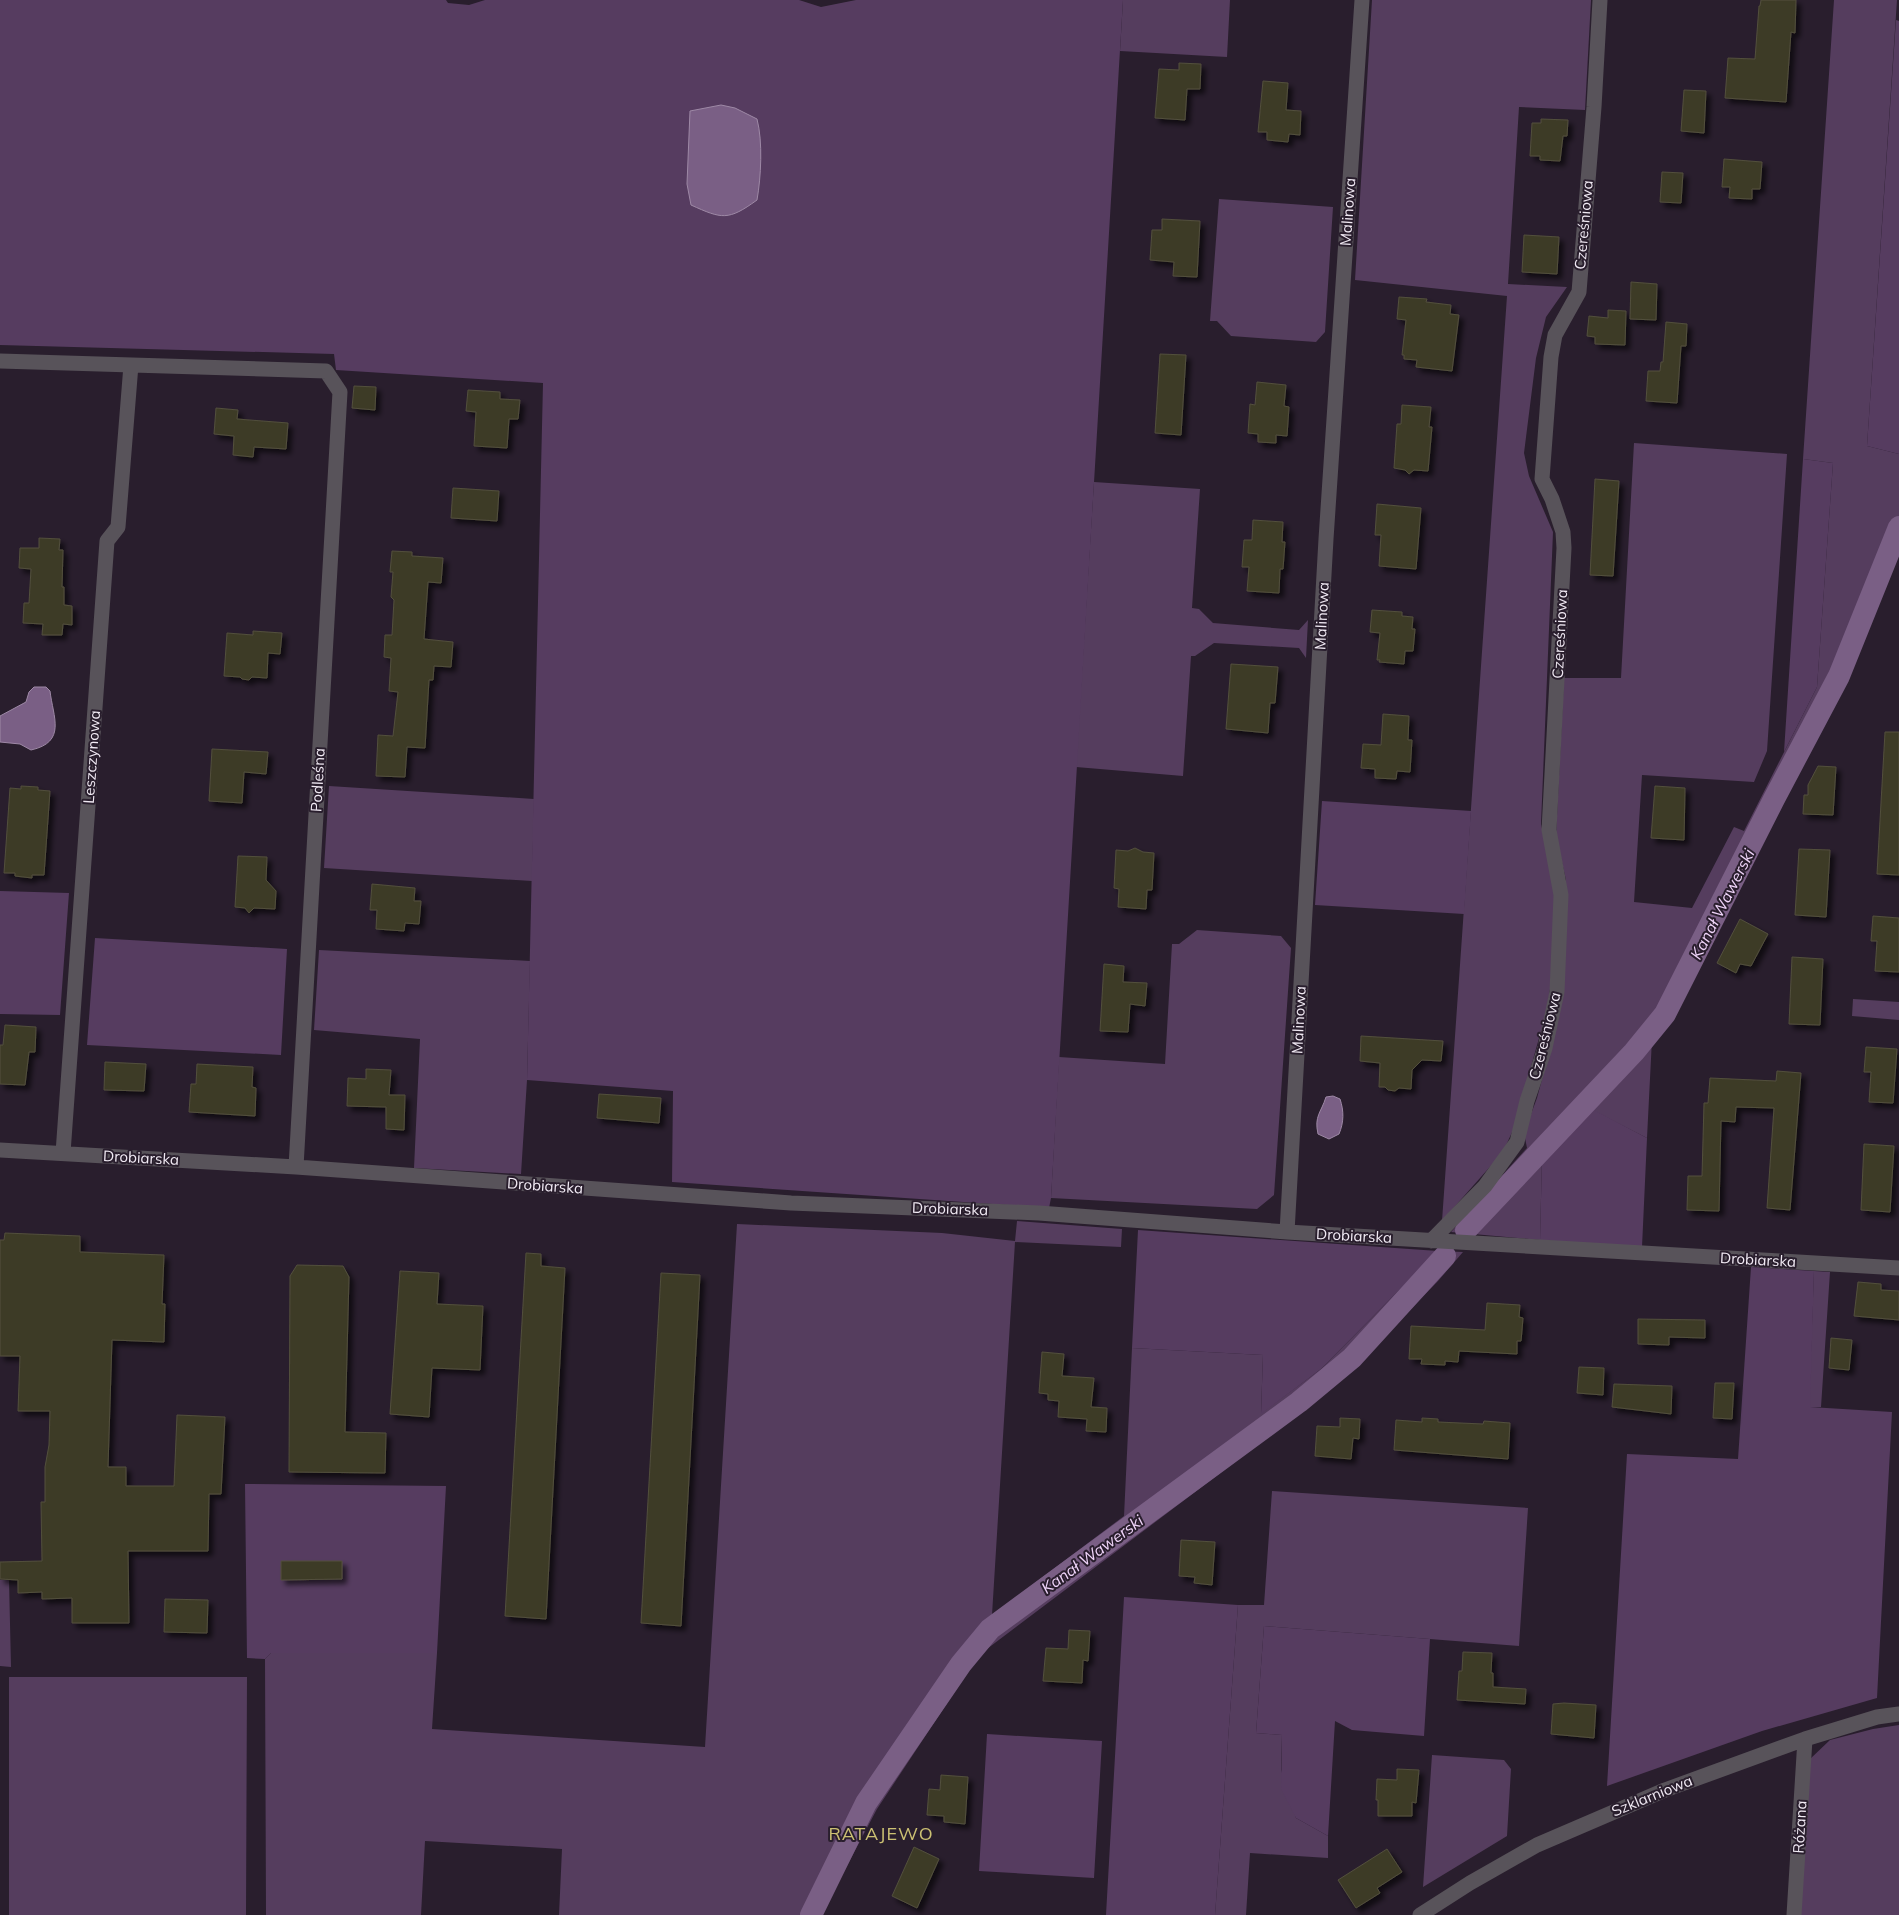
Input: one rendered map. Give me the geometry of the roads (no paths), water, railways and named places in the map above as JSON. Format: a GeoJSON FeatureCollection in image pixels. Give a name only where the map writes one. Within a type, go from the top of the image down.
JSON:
{"type":"FeatureCollection","features":[{"type":"Feature","properties":{"kind":"street","name":"Malinowa"},"geometry":{"type":"LineString","coordinates":[[1287,1232],[1326,539],[1362,0]]}},
{"type":"Feature","properties":{"kind":"street","name":"Czereśniowa"},"geometry":{"type":"LineString","coordinates":[[1431,1241],[1484,1186],[1517,1142],[1527,1101],[1545,1048],[1557,992],[1561,895],[1549,830],[1564,548],[1563,532],[1552,499],[1542,480],[1551,357],[1555,335],[1579,292],[1594,107],[1600,0]]}},
{"type":"Feature","properties":{"kind":"street"},"geometry":{"type":"LineString","coordinates":[[0,361],[131,365]]}},
{"type":"Feature","properties":{"kind":"street","name":"Podleśna"},"geometry":{"type":"LineString","coordinates":[[131,365],[326,371],[340,392],[296,1168]]}},
{"type":"Feature","properties":{"kind":"street","name":"Leszczynowa"},"geometry":{"type":"LineString","coordinates":[[63,1153],[107,541],[118,527],[131,365]]}},
{"type":"Feature","properties":{"kind":"street","name":"Drobiarska"},"geometry":{"type":"LineString","coordinates":[[0,1150],[296,1168],[791,1203],[1039,1213],[1287,1232],[1899,1268]]}},
{"type":"Feature","properties":{"kind":"street","name":"Szklarniowa"},"geometry":{"type":"LineString","coordinates":[[1420,1915],[1470,1883],[1537,1845],[1665,1790],[1805,1739],[1877,1717],[1899,1714]]}},
{"type":"Feature","properties":{"kind":"street","name":"Różana"},"geometry":{"type":"LineString","coordinates":[[1794,1915],[1805,1739]]}},
{"type":"Feature","properties":{"kind":"waterway","name":"Kanał Wawerski"},"geometry":{"type":"LineString","coordinates":[[1466,1230],[1634,1052],[1665,1014],[1839,676],[1899,527]]}},
{"type":"Feature","properties":{"kind":"waterway","name":"Kanał Wawerski"},"geometry":{"type":"LineString","coordinates":[[811,1915],[866,1803],[961,1664],[990,1629],[1299,1402],[1352,1358],[1445,1256]]}},
{"type":"Feature","properties":{"kind":"district","name":"RATAJEWO"},"geometry":{"type":"Point","coordinates":[881,1834]}}]}
